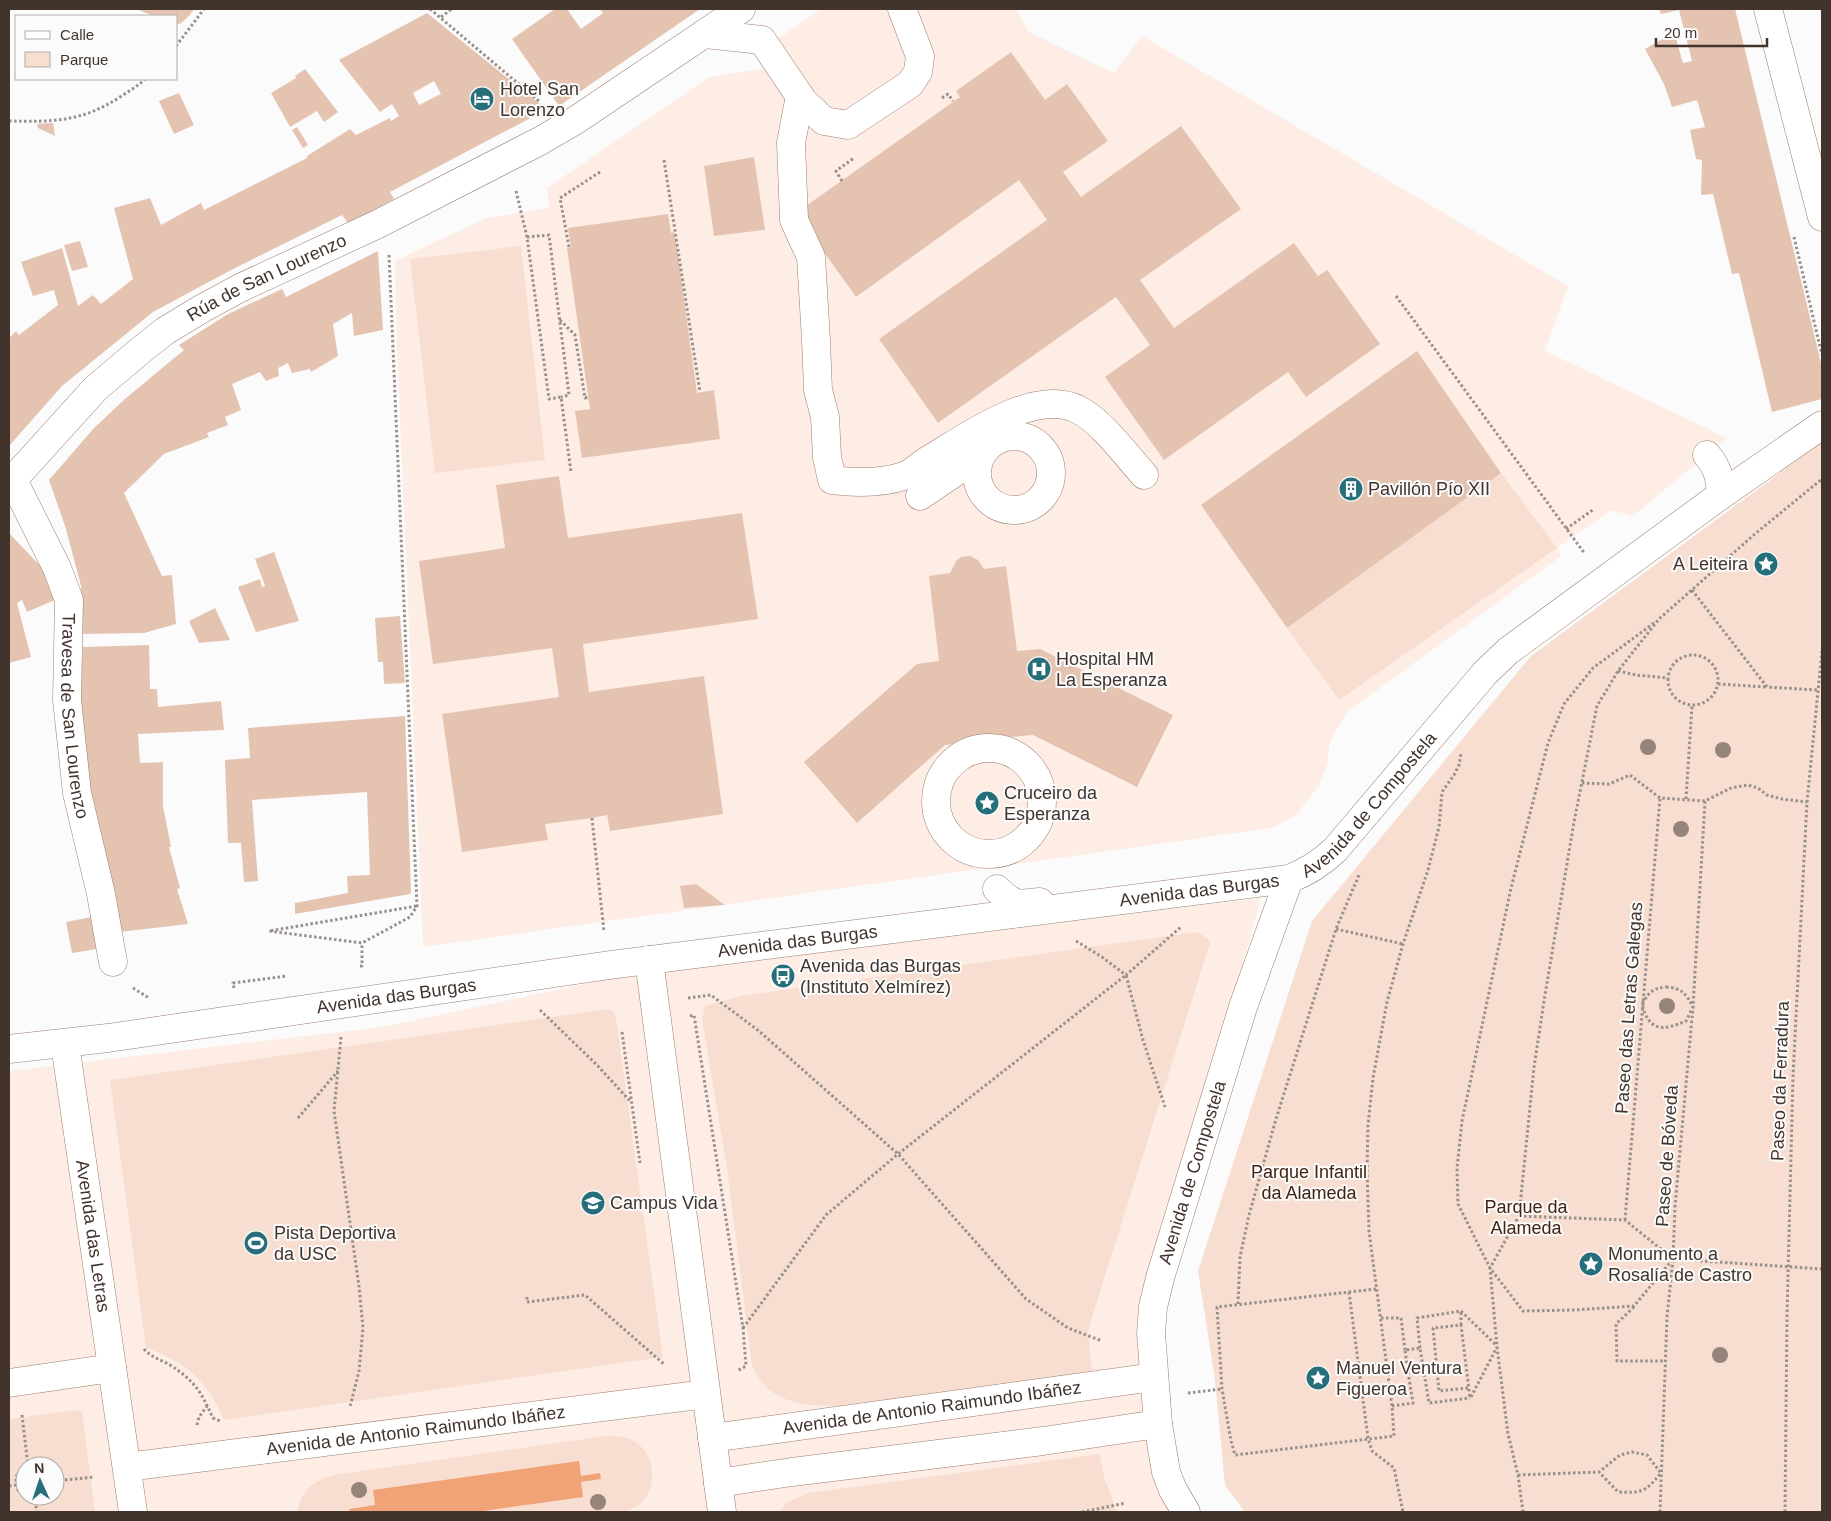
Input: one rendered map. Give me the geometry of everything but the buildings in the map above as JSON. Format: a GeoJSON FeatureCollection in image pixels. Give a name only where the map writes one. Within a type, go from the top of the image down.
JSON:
{"type":"FeatureCollection","features":[{"type":"Feature","properties":{"kind":"street","name":"Rúa de San Lourenzo"},"geometry":{"type":"LineString","coordinates":[[11,482],[96,388],[165,331],[240,288],[376,225],[564,128],[741,9]]}},
{"type":"Feature","properties":{"kind":"street"},"geometry":{"type":"LineString","coordinates":[[705,34],[762,40],[800,96],[824,121],[848,125],[910,84],[918,72],[920,56],[902,9]]}},
{"type":"Feature","properties":{"kind":"street"},"geometry":{"type":"LineString","coordinates":[[1768,9],[1822,217]]}},
{"type":"Feature","properties":{"kind":"street"},"geometry":{"type":"LineString","coordinates":[[800,96],[790,142],[794,220],[811,257],[818,390],[825,417],[826,457],[832,480],[850,482],[906,476],[927,461],[988,425],[1026,408],[1055,403],[1069,405],[1081,411],[1108,434],[1144,474]]}},
{"type":"Feature","properties":{"kind":"street","name":"Avenida de Compostela"},"geometry":{"type":"LineString","coordinates":[[1186,1512],[1173,1490],[1166,1472],[1156,1400],[1151,1333],[1153,1307],[1160,1278],[1243,1007],[1289,879],[1306,872],[1322,862],[1335,850],[1495,662],[1721,495],[1822,425]]}},
{"type":"Feature","properties":{"kind":"street"},"geometry":{"type":"LineString","coordinates":[[982,454],[978,465],[977,477],[980,489],[997,506],[1009,509],[1022,509],[1033,504],[1043,496],[1049,486],[1050,462],[1044,450],[1035,442],[1024,437],[1012,436],[1000,438],[990,444],[982,454],[920,496],[971,493],[988,499]]}},
{"type":"Feature","properties":{"kind":"street"},"geometry":{"type":"LineString","coordinates":[[1707,456],[1719,474],[1721,495]]}},
{"type":"Feature","properties":{"kind":"street","name":"Travesa de San Lourenzo"},"geometry":{"type":"LineString","coordinates":[[11,482],[57,568],[69,600],[67,700],[77,793],[101,894],[113,962]]}},
{"type":"Feature","properties":{"kind":"street"},"geometry":{"type":"LineString","coordinates":[[993,854],[1000,917]]}},
{"type":"Feature","properties":{"kind":"street","name":"Avenida das Burgas"},"geometry":{"type":"LineString","coordinates":[[997,889],[1009,900],[1025,904],[1268,871],[1277,872],[1289,879]]}},
{"type":"Feature","properties":{"kind":"street","name":"Avenida das Burgas"},"geometry":{"type":"LineString","coordinates":[[9,1049],[64,1044],[648,960],[1289,879]]}},
{"type":"Feature","properties":{"kind":"street"},"geometry":{"type":"LineString","coordinates":[[648,960],[722,1512]]}},
{"type":"Feature","properties":{"kind":"street","name":"Avenida das Letras"},"geometry":{"type":"LineString","coordinates":[[64,1044],[127,1467]]}},
{"type":"Feature","properties":{"kind":"street"},"geometry":{"type":"LineString","coordinates":[[9,1383],[112,1368]]}},
{"type":"Feature","properties":{"kind":"street","name":"Avenida de Antonio Raimundo Ibáñez"},"geometry":{"type":"LineString","coordinates":[[127,1467],[706,1394]]}},
{"type":"Feature","properties":{"kind":"street"},"geometry":{"type":"LineString","coordinates":[[718,1483],[1043,1441],[1156,1400]]}},
{"type":"Feature","properties":{"kind":"street","name":"Avenida de Antonio Raimundo Ibáñez"},"geometry":{"type":"LineString","coordinates":[[712,1438],[1156,1400]]}},
{"type":"Feature","properties":{"kind":"street"},"geometry":{"type":"LineString","coordinates":[[127,1467],[133,1512]]}},
{"type":"Feature","properties":{"kind":"path"},"geometry":{"type":"LineString","coordinates":[[178,43],[204,9]]}},
{"type":"Feature","properties":{"kind":"path"},"geometry":{"type":"LineString","coordinates":[[430,9],[548,109],[564,128]]}},
{"type":"Feature","properties":{"kind":"path"},"geometry":{"type":"LineString","coordinates":[[441,17],[452,9]]}},
{"type":"Feature","properties":{"kind":"path"},"geometry":{"type":"LineString","coordinates":[[9,122],[41,122],[80,117],[107,106],[144,80]]}},
{"type":"Feature","properties":{"kind":"path"},"geometry":{"type":"LineString","coordinates":[[506,159],[527,237],[549,398],[561,397],[569,395],[549,235],[527,237]]}},
{"type":"Feature","properties":{"kind":"path"},"geometry":{"type":"LineString","coordinates":[[664,160],[700,392]]}},
{"type":"Feature","properties":{"kind":"path"},"geometry":{"type":"LineString","coordinates":[[569,247],[560,198],[600,172]]}},
{"type":"Feature","properties":{"kind":"path"},"geometry":{"type":"LineString","coordinates":[[386,248],[389,255],[416,906],[410,917],[362,943],[269,930],[416,906]]}},
{"type":"Feature","properties":{"kind":"path"},"geometry":{"type":"LineString","coordinates":[[1396,296],[1590,560]]}},
{"type":"Feature","properties":{"kind":"path"},"geometry":{"type":"LineString","coordinates":[[560,320],[576,335],[585,398],[588,397]]}},
{"type":"Feature","properties":{"kind":"path"},"geometry":{"type":"LineString","coordinates":[[561,397],[571,472]]}},
{"type":"Feature","properties":{"kind":"path"},"geometry":{"type":"LineString","coordinates":[[1634,1306],[1523,1311],[1490,1268],[1458,1204],[1457,1168],[1462,1121],[1511,888],[1548,743],[1564,704],[1593,668],[1658,619],[1756,533],[1822,479]]}},
{"type":"Feature","properties":{"kind":"path"},"geometry":{"type":"LineString","coordinates":[[1566,529],[1594,509]]}},
{"type":"Feature","properties":{"kind":"path"},"geometry":{"type":"LineString","coordinates":[[1692,590],[1767,687]]}},
{"type":"Feature","properties":{"kind":"path"},"geometry":{"type":"LineString","coordinates":[[1523,1512],[1518,1475],[1508,1434],[1497,1347],[1490,1268],[1519,1216],[1534,1067],[1560,905],[1596,706],[1618,671],[1658,619]]}},
{"type":"Feature","properties":{"kind":"path","name":"Paseo da Ferradura"},"geometry":{"type":"LineString","coordinates":[[1785,1512],[1793,1076],[1807,802],[1822,651]]}},
{"type":"Feature","properties":{"kind":"path"},"geometry":{"type":"LineString","coordinates":[[1696,654],[1711,662],[1716,668],[1718,684],[1712,697],[1706,702],[1692,706],[1677,700],[1671,694],[1667,678],[1669,670],[1680,658],[1696,654]]}},
{"type":"Feature","properties":{"kind":"path"},"geometry":{"type":"LineString","coordinates":[[1618,671],[1667,678]]}},
{"type":"Feature","properties":{"kind":"path"},"geometry":{"type":"LineString","coordinates":[[1718,684],[1817,690]]}},
{"type":"Feature","properties":{"kind":"path"},"geometry":{"type":"LineString","coordinates":[[1686,799],[1692,706]]}},
{"type":"Feature","properties":{"kind":"path"},"geometry":{"type":"LineString","coordinates":[[1376,1289],[1217,1307],[1222,1389],[1235,1455],[1394,1436],[1392,1406],[1369,1231],[1368,1126],[1373,1078],[1387,1002],[1403,944],[1428,870],[1439,827],[1442,792],[1459,765],[1462,749]]}},
{"type":"Feature","properties":{"kind":"path"},"geometry":{"type":"LineString","coordinates":[[1582,783],[1609,784],[1630,776],[1660,798],[1705,801],[1731,788],[1748,785],[1758,788],[1767,795],[1807,802]]}},
{"type":"Feature","properties":{"kind":"path","name":"Paseo das Letras Galegas"},"geometry":{"type":"LineString","coordinates":[[1625,1220],[1660,798]]}},
{"type":"Feature","properties":{"kind":"path","name":"Paseo de Bóveda"},"geometry":{"type":"LineString","coordinates":[[1660,1512],[1665,1361],[1674,1258],[1675,1206],[1693,1008],[1705,801]]}},
{"type":"Feature","properties":{"kind":"path"},"geometry":{"type":"LineString","coordinates":[[592,818],[606,941]]}},
{"type":"Feature","properties":{"kind":"path"},"geometry":{"type":"LineString","coordinates":[[1238,1304],[1240,1257],[1248,1215],[1336,929],[1363,867]]}},
{"type":"Feature","properties":{"kind":"path"},"geometry":{"type":"LineString","coordinates":[[743,1328],[826,1216],[898,1154],[1126,975],[1184,924]]}},
{"type":"Feature","properties":{"kind":"path"},"geometry":{"type":"LineString","coordinates":[[1336,929],[1403,944]]}},
{"type":"Feature","properties":{"kind":"path"},"geometry":{"type":"LineString","coordinates":[[1073,938],[1102,956],[1126,975],[1143,1040],[1165,1107]]}},
{"type":"Feature","properties":{"kind":"path"},"geometry":{"type":"LineString","coordinates":[[352,967],[362,966],[362,943]]}},
{"type":"Feature","properties":{"kind":"path"},"geometry":{"type":"LineString","coordinates":[[235,992],[234,983],[293,975]]}},
{"type":"Feature","properties":{"kind":"path"},"geometry":{"type":"LineString","coordinates":[[1676,987],[1686,995],[1693,1008],[1686,1021],[1669,1028],[1654,1026],[1645,1017],[1642,1004],[1649,992],[1655,988],[1676,987]]}},
{"type":"Feature","properties":{"kind":"path"},"geometry":{"type":"LineString","coordinates":[[687,998],[711,996],[759,1030],[898,1154],[1026,1299],[1068,1328],[1102,1342]]}},
{"type":"Feature","properties":{"kind":"path"},"geometry":{"type":"LineString","coordinates":[[540,1010],[596,1064],[631,1102]]}},
{"type":"Feature","properties":{"kind":"path"},"geometry":{"type":"LineString","coordinates":[[687,1017],[694,1016],[743,1328],[746,1366],[706,1394]]}},
{"type":"Feature","properties":{"kind":"path"},"geometry":{"type":"LineString","coordinates":[[622,1027],[641,1170]]}},
{"type":"Feature","properties":{"kind":"path"},"geometry":{"type":"LineString","coordinates":[[342,1031],[334,1111],[364,1328],[359,1370],[350,1407],[359,1406]]}},
{"type":"Feature","properties":{"kind":"path"},"geometry":{"type":"LineString","coordinates":[[298,1118],[339,1070]]}},
{"type":"Feature","properties":{"kind":"path"},"geometry":{"type":"LineString","coordinates":[[1519,1216],[1625,1220],[1674,1258],[1822,1269]]}},
{"type":"Feature","properties":{"kind":"path"},"geometry":{"type":"LineString","coordinates":[[1665,1361],[1617,1361],[1616,1324],[1634,1306],[1674,1258]]}},
{"type":"Feature","properties":{"kind":"path"},"geometry":{"type":"LineString","coordinates":[[1350,1292],[1368,1438],[1372,1451],[1394,1468],[1404,1512]]}},
{"type":"Feature","properties":{"kind":"path"},"geometry":{"type":"LineString","coordinates":[[527,1297],[527,1302],[585,1295],[664,1364]]}},
{"type":"Feature","properties":{"kind":"path"},"geometry":{"type":"LineString","coordinates":[[1462,1311],[1497,1347]]}},
{"type":"Feature","properties":{"kind":"path"},"geometry":{"type":"LineString","coordinates":[[1462,1311],[1461,1325],[1470,1398]]}},
{"type":"Feature","properties":{"kind":"path"},"geometry":{"type":"LineString","coordinates":[[1462,1311],[1418,1318],[1420,1348],[1429,1403],[1470,1398]]}},
{"type":"Feature","properties":{"kind":"path"},"geometry":{"type":"LineString","coordinates":[[1381,1318],[1401,1318],[1413,1403],[1392,1406]]}},
{"type":"Feature","properties":{"kind":"path"},"geometry":{"type":"LineString","coordinates":[[1461,1325],[1433,1328],[1439,1391],[1468,1388]]}},
{"type":"Feature","properties":{"kind":"path"},"geometry":{"type":"LineString","coordinates":[[140,1344],[149,1354],[168,1364],[192,1381],[201,1392],[213,1418],[226,1424]]}},
{"type":"Feature","properties":{"kind":"path"},"geometry":{"type":"LineString","coordinates":[[1470,1398],[1497,1347]]}},
{"type":"Feature","properties":{"kind":"path"},"geometry":{"type":"LineString","coordinates":[[1405,1350],[1420,1348]]}},
{"type":"Feature","properties":{"kind":"path"},"geometry":{"type":"LineString","coordinates":[[654,1366],[664,1364],[668,1357]]}},
{"type":"Feature","properties":{"kind":"path"},"geometry":{"type":"LineString","coordinates":[[1359,1365],[1386,1364]]}},
{"type":"Feature","properties":{"kind":"path"},"geometry":{"type":"LineString","coordinates":[[1408,1372],[1424,1370]]}},
{"type":"Feature","properties":{"kind":"path"},"geometry":{"type":"LineString","coordinates":[[1201,1390],[1222,1389]]}},
{"type":"Feature","properties":{"kind":"path"},"geometry":{"type":"LineString","coordinates":[[21,1411],[27,1456]]}},
{"type":"Feature","properties":{"kind":"path"},"geometry":{"type":"LineString","coordinates":[[1518,1475],[1599,1472],[1620,1455],[1632,1452],[1647,1454],[1661,1473],[1646,1490],[1631,1493],[1618,1492],[1599,1472]]}},
{"type":"Feature","properties":{"kind":"path"},"geometry":{"type":"LineString","coordinates":[[65,1480],[96,1477],[97,1486]]}},
{"type":"Feature","properties":{"kind":"path"},"geometry":{"type":"LineString","coordinates":[[1082,1512],[1126,1503]]}},
{"type":"Feature","properties":{"kind":"shaded area"},"geometry":{"type":"Polygon","coordinates":[[[821,9],[1016,9],[1029,32],[1114,73],[1142,36],[1568,286],[1545,351],[1727,438],[1633,516],[1611,510],[1557,548],[1561,556],[1347,712],[1330,742],[1327,764],[1319,786],[1296,815],[1272,828],[423,947],[397,350],[395,261],[486,218],[549,208],[547,188],[709,77],[763,69],[763,49],[821,9]]]}},
{"type":"Feature","properties":{"kind":"shaded area","name":"Campus Vida"},"geometry":{"type":"Polygon","coordinates":[[[1261,898],[1140,1336],[1177,1512],[9,1512],[9,1071],[382,1027],[642,972],[1261,898]]]}},
{"type":"Feature","properties":{"kind":"shaded area"},"geometry":{"type":"Polygon","coordinates":[[[579,1461],[581,1476],[600,1473],[601,1479],[581,1482],[583,1497],[476,1512],[350,1512],[349,1509],[375,1505],[373,1490],[579,1461]]]}},
{"type":"Feature","properties":{"kind":"green space"},"geometry":{"type":"Polygon","coordinates":[[[521,246],[545,460],[435,473],[410,259],[521,246]]]}},
{"type":"Feature","properties":{"kind":"green space","name":"Parque da Alameda"},"geometry":{"type":"Polygon","coordinates":[[[1822,442],[1822,1512],[1245,1512],[1225,1485],[1215,1380],[1198,1271],[1312,921],[1531,656],[1822,442]]]}},
{"type":"Feature","properties":{"kind":"green space"},"geometry":{"type":"Polygon","coordinates":[[[1501,473],[1557,548],[1339,700],[1287,628],[1501,473]]]}},
{"type":"Feature","properties":{"kind":"green space"},"geometry":{"type":"Polygon","coordinates":[[[1197,932],[1209,939],[1210,943],[1092,1317],[1088,1333],[1092,1372],[838,1406],[811,1405],[787,1400],[776,1395],[767,1387],[759,1378],[752,1365],[727,1168],[702,1020],[705,1006],[740,996],[1197,932]]]}},
{"type":"Feature","properties":{"kind":"green space"},"geometry":{"type":"Polygon","coordinates":[[[608,1009],[614,1012],[616,1018],[663,1357],[224,1420],[210,1394],[194,1375],[173,1360],[146,1348],[110,1080],[608,1009]]]}},
{"type":"Feature","properties":{"kind":"green space"},"geometry":{"type":"Polygon","coordinates":[[[77,1410],[82,1412],[95,1512],[9,1512],[9,1419],[77,1410]]]}},
{"type":"Feature","properties":{"kind":"green space"},"geometry":{"type":"Polygon","coordinates":[[[606,1436],[624,1437],[637,1443],[649,1458],[651,1466],[651,1485],[648,1493],[639,1505],[623,1512],[298,1512],[305,1492],[315,1483],[334,1475],[606,1436]]]}},
{"type":"Feature","properties":{"kind":"green space"},"geometry":{"type":"Polygon","coordinates":[[[1100,1454],[1104,1477],[1117,1512],[780,1512],[786,1503],[808,1493],[1100,1454]]]}},
{"type":"Feature","properties":{"kind":"place","name":"Hotel San Lorenzo"},"geometry":{"type":"Point","coordinates":[482,99]}},
{"type":"Feature","properties":{"kind":"place","name":"Pavillón Pío XII"},"geometry":{"type":"Point","coordinates":[1351,489]}},
{"type":"Feature","properties":{"kind":"place","name":"A Leiteira"},"geometry":{"type":"Point","coordinates":[1766,564]}},
{"type":"Feature","properties":{"kind":"place","name":"Hospital HM La Esperanza"},"geometry":{"type":"Point","coordinates":[1039,669]}},
{"type":"Feature","properties":{"kind":"place","name":"Cruceiro da Esperanza"},"geometry":{"type":"Point","coordinates":[987,803]}},
{"type":"Feature","properties":{"kind":"place","name":"Avenida das Burgas (Instituto Xelmírez)"},"geometry":{"type":"Point","coordinates":[783,976]}},
{"type":"Feature","properties":{"kind":"place","name":"Campus Vida"},"geometry":{"type":"Point","coordinates":[593,1203]}},
{"type":"Feature","properties":{"kind":"place","name":"Pista Deportiva da USC"},"geometry":{"type":"Point","coordinates":[256,1243]}},
{"type":"Feature","properties":{"kind":"place","name":"Monumento a Rosalía de Castro"},"geometry":{"type":"Point","coordinates":[1591,1264]}},
{"type":"Feature","properties":{"kind":"place","name":"Manuel Ventura Figueroa"},"geometry":{"type":"Point","coordinates":[1318,1378]}},
{"type":"Feature","properties":{"kind":"park label","name":"Parque Infantil da Alameda"},"geometry":{"type":"Point","coordinates":[1309,1182]}}]}
